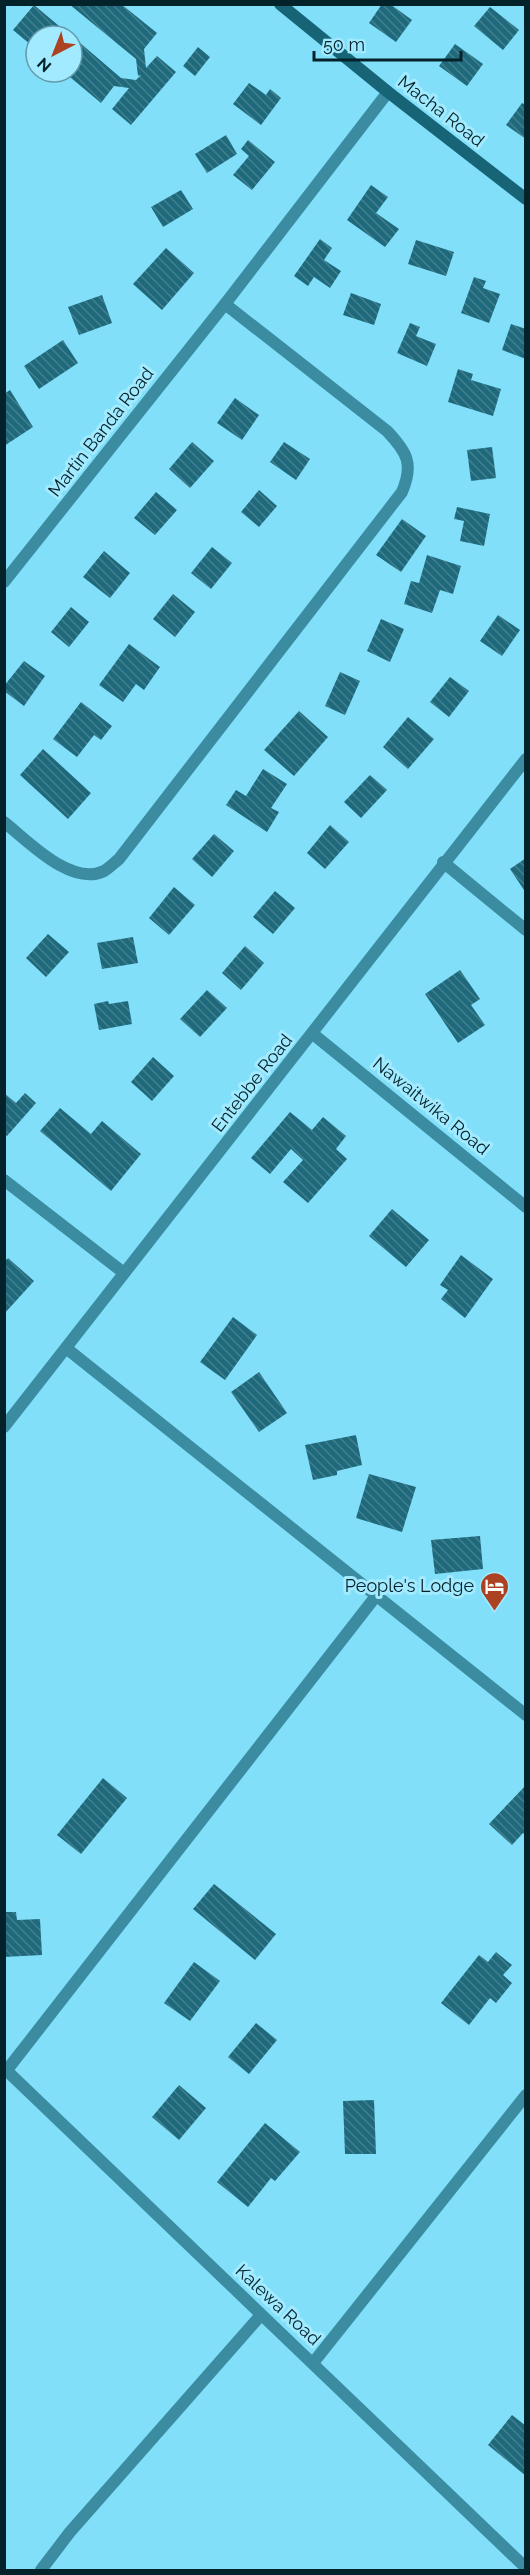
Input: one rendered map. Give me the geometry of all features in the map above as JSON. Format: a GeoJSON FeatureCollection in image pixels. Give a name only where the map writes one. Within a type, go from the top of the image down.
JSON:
{"type":"FeatureCollection","features":[{"type":"Feature","properties":{"kind":"main road","name":"Macha Road"},"geometry":{"type":"LineString","coordinates":[[280,4],[525,199]]}},
{"type":"Feature","properties":{"kind":"street","name":"Martin Banda Road"},"geometry":{"type":"LineString","coordinates":[[4,582],[225,304],[388,92]]}},
{"type":"Feature","properties":{"kind":"street"},"geometry":{"type":"LineString","coordinates":[[4,822],[55,863],[72,872],[90,875],[105,871],[119,859],[402,492],[408,478],[409,464],[400,445],[387,431],[225,304]]}},
{"type":"Feature","properties":{"kind":"street","name":"Entebbe Road"},"geometry":{"type":"LineString","coordinates":[[4,1427],[313,1034],[443,862],[525,759]]}},
{"type":"Feature","properties":{"kind":"street"},"geometry":{"type":"LineString","coordinates":[[443,862],[525,930]]}},
{"type":"Feature","properties":{"kind":"street","name":"Nawaitwika Road"},"geometry":{"type":"LineString","coordinates":[[313,1034],[525,1207]]}},
{"type":"Feature","properties":{"kind":"street"},"geometry":{"type":"LineString","coordinates":[[4,1180],[124,1274]]}},
{"type":"Feature","properties":{"kind":"street"},"geometry":{"type":"LineString","coordinates":[[66,1348],[525,1715]]}},
{"type":"Feature","properties":{"kind":"street"},"geometry":{"type":"LineString","coordinates":[[6,2069],[376,1596]]}},
{"type":"Feature","properties":{"kind":"street","name":"Kalewa Road"},"geometry":{"type":"LineString","coordinates":[[6,2069],[525,2568]]}},
{"type":"Feature","properties":{"kind":"street"},"geometry":{"type":"LineString","coordinates":[[313,2363],[525,2095]]}},
{"type":"Feature","properties":{"kind":"street"},"geometry":{"type":"LineString","coordinates":[[41,2571],[70,2532],[261,2315]]}},
{"type":"Feature","properties":{"kind":"building"},"geometry":{"type":"Polygon","coordinates":[[[69,4],[121,4],[157,33],[144,49],[146,68],[157,56],[176,72],[131,125],[112,109],[129,88],[114,86],[101,103],[78,84],[84,84],[84,46],[121,78],[136,80],[141,75],[138,76],[136,59],[69,4]]]}},
{"type":"Feature","properties":{"kind":"building"},"geometry":{"type":"Polygon","coordinates":[[[382,4],[390,4],[412,20],[396,42],[369,23],[382,4]]]}},
{"type":"Feature","properties":{"kind":"building"},"geometry":{"type":"Polygon","coordinates":[[[34,5],[57,24],[24,24],[24,39],[13,30],[34,5]]]}},
{"type":"Feature","properties":{"kind":"building"},"geometry":{"type":"Polygon","coordinates":[[[490,7],[519,30],[503,50],[474,26],[490,7]]]}},
{"type":"Feature","properties":{"kind":"building"},"geometry":{"type":"Polygon","coordinates":[[[455,44],[483,64],[467,86],[439,66],[455,44]]]}},
{"type":"Feature","properties":{"kind":"building"},"geometry":{"type":"Polygon","coordinates":[[[198,47],[210,57],[195,76],[183,66],[198,47]]]}},
{"type":"Feature","properties":{"kind":"building"},"geometry":{"type":"Polygon","coordinates":[[[249,83],[266,95],[270,89],[281,98],[261,125],[233,104],[249,83]]]}},
{"type":"Feature","properties":{"kind":"building"},"geometry":{"type":"Polygon","coordinates":[[[522,103],[526,105],[526,139],[506,125],[522,103]]]}},
{"type":"Feature","properties":{"kind":"building"},"geometry":{"type":"Polygon","coordinates":[[[226,135],[237,154],[207,173],[195,154],[226,135]]]}},
{"type":"Feature","properties":{"kind":"building"},"geometry":{"type":"Polygon","coordinates":[[[248,140],[275,162],[252,190],[233,175],[249,156],[241,149],[248,140]]]}},
{"type":"Feature","properties":{"kind":"building"},"geometry":{"type":"Polygon","coordinates":[[[371,185],[388,197],[376,213],[399,229],[385,247],[347,220],[371,185]]]}},
{"type":"Feature","properties":{"kind":"building"},"geometry":{"type":"Polygon","coordinates":[[[181,190],[193,209],[163,227],[151,207],[181,190]]]}},
{"type":"Feature","properties":{"kind":"building"},"geometry":{"type":"Polygon","coordinates":[[[320,239],[332,248],[324,260],[341,271],[330,288],[314,277],[308,286],[294,276],[320,239]]]}},
{"type":"Feature","properties":{"kind":"building"},"geometry":{"type":"Polygon","coordinates":[[[416,240],[454,252],[446,276],[408,264],[416,240]]]}},
{"type":"Feature","properties":{"kind":"building"},"geometry":{"type":"Polygon","coordinates":[[[166,248],[194,273],[162,310],[133,284],[166,248]]]}},
{"type":"Feature","properties":{"kind":"building"},"geometry":{"type":"Polygon","coordinates":[[[474,277],[486,281],[483,288],[500,294],[489,323],[461,313],[474,277]]]}},
{"type":"Feature","properties":{"kind":"building"},"geometry":{"type":"Polygon","coordinates":[[[351,293],[381,304],[374,325],[343,315],[351,293]]]}},
{"type":"Feature","properties":{"kind":"building"},"geometry":{"type":"Polygon","coordinates":[[[102,295],[112,323],[79,335],[68,307],[102,295]]]}},
{"type":"Feature","properties":{"kind":"building"},"geometry":{"type":"Polygon","coordinates":[[[410,323],[420,327],[416,336],[436,344],[427,366],[397,353],[410,323]]]}},
{"type":"Feature","properties":{"kind":"building"},"geometry":{"type":"Polygon","coordinates":[[[511,324],[526,329],[526,359],[502,350],[511,324]]]}},
{"type":"Feature","properties":{"kind":"building"},"geometry":{"type":"Polygon","coordinates":[[[63,340],[78,363],[39,389],[24,366],[63,340]]]}},
{"type":"Feature","properties":{"kind":"building"},"geometry":{"type":"Polygon","coordinates":[[[458,369],[473,374],[471,380],[501,389],[493,416],[448,402],[458,369]]]}},
{"type":"Feature","properties":{"kind":"building"},"geometry":{"type":"Polygon","coordinates":[[[10,390],[33,427],[4,446],[4,394],[10,390]]]}},
{"type":"Feature","properties":{"kind":"building"},"geometry":{"type":"Polygon","coordinates":[[[235,398],[259,415],[242,440],[217,423],[235,398]]]}},
{"type":"Feature","properties":{"kind":"building"},"geometry":{"type":"Polygon","coordinates":[[[192,442],[214,461],[190,488],[169,469],[192,442]]]}},
{"type":"Feature","properties":{"kind":"building"},"geometry":{"type":"Polygon","coordinates":[[[284,442],[310,459],[296,480],[270,462],[284,442]]]}},
{"type":"Feature","properties":{"kind":"building"},"geometry":{"type":"Polygon","coordinates":[[[492,447],[496,478],[471,481],[467,450],[492,447]]]}},
{"type":"Feature","properties":{"kind":"building"},"geometry":{"type":"Polygon","coordinates":[[[259,490],[277,506],[259,527],[241,512],[259,490]]]}},
{"type":"Feature","properties":{"kind":"building"},"geometry":{"type":"Polygon","coordinates":[[[156,492],[177,510],[155,535],[134,518],[156,492]]]}},
{"type":"Feature","properties":{"kind":"building"},"geometry":{"type":"Polygon","coordinates":[[[457,507],[490,514],[484,546],[460,541],[464,521],[454,519],[457,507]]]}},
{"type":"Feature","properties":{"kind":"building"},"geometry":{"type":"Polygon","coordinates":[[[402,519],[426,536],[401,572],[376,555],[402,519]]]}},
{"type":"Feature","properties":{"kind":"building"},"geometry":{"type":"Polygon","coordinates":[[[212,547],[232,563],[211,589],[191,573],[212,547]]]}},
{"type":"Feature","properties":{"kind":"building"},"geometry":{"type":"Polygon","coordinates":[[[104,551],[130,573],[110,598],[83,577],[104,551]]]}},
{"type":"Feature","properties":{"kind":"building"},"geometry":{"type":"Polygon","coordinates":[[[427,555],[461,566],[453,594],[440,590],[432,613],[404,604],[411,581],[419,583],[427,555]]]}},
{"type":"Feature","properties":{"kind":"building"},"geometry":{"type":"Polygon","coordinates":[[[173,594],[195,612],[175,637],[153,619],[173,594]]]}},
{"type":"Feature","properties":{"kind":"building"},"geometry":{"type":"Polygon","coordinates":[[[71,607],[89,622],[69,647],[51,632],[71,607]]]}},
{"type":"Feature","properties":{"kind":"building"},"geometry":{"type":"Polygon","coordinates":[[[498,615],[520,630],[502,656],[480,641],[498,615]]]}},
{"type":"Feature","properties":{"kind":"building"},"geometry":{"type":"Polygon","coordinates":[[[381,619],[404,629],[390,662],[367,651],[381,619]]]}},
{"type":"Feature","properties":{"kind":"building"},"geometry":{"type":"Polygon","coordinates":[[[129,644],[160,667],[144,690],[136,684],[123,702],[99,685],[129,644]]]}},
{"type":"Feature","properties":{"kind":"building"},"geometry":{"type":"Polygon","coordinates":[[[24,661],[45,676],[24,706],[4,691],[4,686],[24,661]]]}},
{"type":"Feature","properties":{"kind":"building"},"geometry":{"type":"Polygon","coordinates":[[[340,672],[360,681],[345,715],[325,706],[340,672]]]}},
{"type":"Feature","properties":{"kind":"building"},"geometry":{"type":"Polygon","coordinates":[[[450,677],[469,691],[449,717],[430,702],[450,677]]]}},
{"type":"Feature","properties":{"kind":"building"},"geometry":{"type":"Polygon","coordinates":[[[81,702],[112,726],[101,740],[94,735],[77,757],[53,739],[81,702]]]}},
{"type":"Feature","properties":{"kind":"building"},"geometry":{"type":"Polygon","coordinates":[[[299,711],[328,737],[294,776],[264,750],[299,711]]]}},
{"type":"Feature","properties":{"kind":"building"},"geometry":{"type":"Polygon","coordinates":[[[408,717],[434,739],[408,769],[383,747],[408,717]]]}},
{"type":"Feature","properties":{"kind":"building"},"geometry":{"type":"Polygon","coordinates":[[[43,749],[91,793],[68,819],[20,775],[43,749]]]}},
{"type":"Feature","properties":{"kind":"building"},"geometry":{"type":"Polygon","coordinates":[[[263,769],[287,784],[271,808],[279,812],[267,832],[226,805],[236,790],[246,796],[263,769]]]}},
{"type":"Feature","properties":{"kind":"building"},"geometry":{"type":"Polygon","coordinates":[[[370,775],[387,790],[361,818],[344,802],[370,775]]]}},
{"type":"Feature","properties":{"kind":"building"},"geometry":{"type":"Polygon","coordinates":[[[330,825],[349,842],[325,869],[307,853],[330,825]]]}},
{"type":"Feature","properties":{"kind":"building"},"geometry":{"type":"Polygon","coordinates":[[[214,834],[234,851],[212,877],[192,859],[214,834]]]}},
{"type":"Feature","properties":{"kind":"building"},"geometry":{"type":"Polygon","coordinates":[[[526,858],[526,893],[510,869],[526,858]]]}},
{"type":"Feature","properties":{"kind":"building"},"geometry":{"type":"Polygon","coordinates":[[[174,887],[195,905],[169,935],[149,918],[174,887]]]}},
{"type":"Feature","properties":{"kind":"building"},"geometry":{"type":"Polygon","coordinates":[[[275,891],[295,908],[273,934],[253,917],[275,891]]]}},
{"type":"Feature","properties":{"kind":"building"},"geometry":{"type":"Polygon","coordinates":[[[48,934],[69,952],[46,977],[26,958],[48,934]]]}},
{"type":"Feature","properties":{"kind":"building"},"geometry":{"type":"Polygon","coordinates":[[[133,937],[138,963],[102,969],[97,943],[133,937]]]}},
{"type":"Feature","properties":{"kind":"building"},"geometry":{"type":"Polygon","coordinates":[[[245,946],[264,963],[241,990],[222,973],[245,946]]]}},
{"type":"Feature","properties":{"kind":"building"},"geometry":{"type":"Polygon","coordinates":[[[460,970],[480,999],[471,1005],[485,1025],[458,1043],[425,994],[460,970]]]}},
{"type":"Feature","properties":{"kind":"building"},"geometry":{"type":"Polygon","coordinates":[[[207,990],[227,1008],[200,1037],[180,1019],[207,990]]]}},
{"type":"Feature","properties":{"kind":"building"},"geometry":{"type":"Polygon","coordinates":[[[108,1001],[109,1004],[128,1001],[132,1024],[99,1030],[94,1004],[108,1001]]]}},
{"type":"Feature","properties":{"kind":"building"},"geometry":{"type":"Polygon","coordinates":[[[153,1057],[174,1076],[152,1101],[131,1082],[153,1057]]]}},
{"type":"Feature","properties":{"kind":"building"},"geometry":{"type":"Polygon","coordinates":[[[4,1093],[16,1103],[25,1093],[36,1103],[7,1136],[4,1133],[4,1093]]]}},
{"type":"Feature","properties":{"kind":"building"},"geometry":{"type":"Polygon","coordinates":[[[60,1108],[91,1134],[102,1121],[141,1154],[111,1191],[40,1131],[60,1108]]]}},
{"type":"Feature","properties":{"kind":"building"},"geometry":{"type":"Polygon","coordinates":[[[290,1112],[312,1130],[323,1117],[346,1136],[336,1149],[347,1159],[308,1203],[283,1182],[303,1160],[291,1149],[270,1174],[251,1158],[290,1112]]]}},
{"type":"Feature","properties":{"kind":"building"},"geometry":{"type":"Polygon","coordinates":[[[392,1209],[429,1240],[406,1267],[369,1236],[392,1209]]]}},
{"type":"Feature","properties":{"kind":"building"},"geometry":{"type":"Polygon","coordinates":[[[461,1255],[493,1279],[465,1318],[441,1299],[448,1290],[440,1285],[461,1255]]]}},
{"type":"Feature","properties":{"kind":"building"},"geometry":{"type":"Polygon","coordinates":[[[8,1258],[34,1281],[4,1314],[4,1262],[8,1258]]]}},
{"type":"Feature","properties":{"kind":"building"},"geometry":{"type":"Polygon","coordinates":[[[233,1317],[257,1335],[225,1380],[200,1362],[233,1317]]]}},
{"type":"Feature","properties":{"kind":"building"},"geometry":{"type":"Polygon","coordinates":[[[259,1372],[287,1413],[259,1432],[231,1392],[259,1372]]]}},
{"type":"Feature","properties":{"kind":"building"},"geometry":{"type":"Polygon","coordinates":[[[356,1435],[362,1465],[337,1471],[337,1475],[313,1480],[305,1445],[356,1435]]]}},
{"type":"Feature","properties":{"kind":"building"},"geometry":{"type":"Polygon","coordinates":[[[369,1474],[416,1487],[402,1532],[356,1518],[369,1474]]]}},
{"type":"Feature","properties":{"kind":"building"},"geometry":{"type":"Polygon","coordinates":[[[480,1536],[483,1569],[435,1574],[431,1540],[480,1536]]]}},
{"type":"Feature","properties":{"kind":"building"},"geometry":{"type":"Polygon","coordinates":[[[103,1778],[127,1798],[81,1854],[57,1835],[103,1778]]]}},
{"type":"Feature","properties":{"kind":"building"},"geometry":{"type":"Polygon","coordinates":[[[526,1785],[526,1835],[523,1833],[512,1845],[489,1824],[526,1785]]]}},
{"type":"Feature","properties":{"kind":"building"},"geometry":{"type":"Polygon","coordinates":[[[214,1884],[276,1934],[255,1960],[193,1909],[214,1884]]]}},
{"type":"Feature","properties":{"kind":"building"},"geometry":{"type":"Polygon","coordinates":[[[4,1912],[16,1912],[17,1920],[40,1919],[42,1955],[4,1957],[4,1912]]]}},
{"type":"Feature","properties":{"kind":"building"},"geometry":{"type":"Polygon","coordinates":[[[496,1952],[512,1965],[503,1975],[512,1983],[496,2003],[490,1998],[469,2025],[441,2003],[479,1955],[488,1962],[496,1952]]]}},
{"type":"Feature","properties":{"kind":"building"},"geometry":{"type":"Polygon","coordinates":[[[194,1962],[220,1981],[190,2021],[164,2003],[194,1962]]]}},
{"type":"Feature","properties":{"kind":"building"},"geometry":{"type":"Polygon","coordinates":[[[256,2023],[277,2040],[249,2074],[228,2057],[256,2023]]]}},
{"type":"Feature","properties":{"kind":"building"},"geometry":{"type":"Polygon","coordinates":[[[179,2085],[206,2108],[179,2140],[152,2117],[179,2085]]]}},
{"type":"Feature","properties":{"kind":"building"},"geometry":{"type":"Polygon","coordinates":[[[374,2100],[376,2154],[345,2154],[343,2101],[374,2100]]]}},
{"type":"Feature","properties":{"kind":"building"},"geometry":{"type":"Polygon","coordinates":[[[265,2123],[300,2152],[275,2181],[271,2178],[248,2207],[217,2182],[265,2123]]]}},
{"type":"Feature","properties":{"kind":"building"},"geometry":{"type":"Polygon","coordinates":[[[512,2415],[526,2426],[526,2476],[488,2445],[512,2415]]]}},
{"type":"Feature","properties":{"kind":"place","name":"People's Lodge"},"geometry":{"type":"Point","coordinates":[495,1612]}}]}
